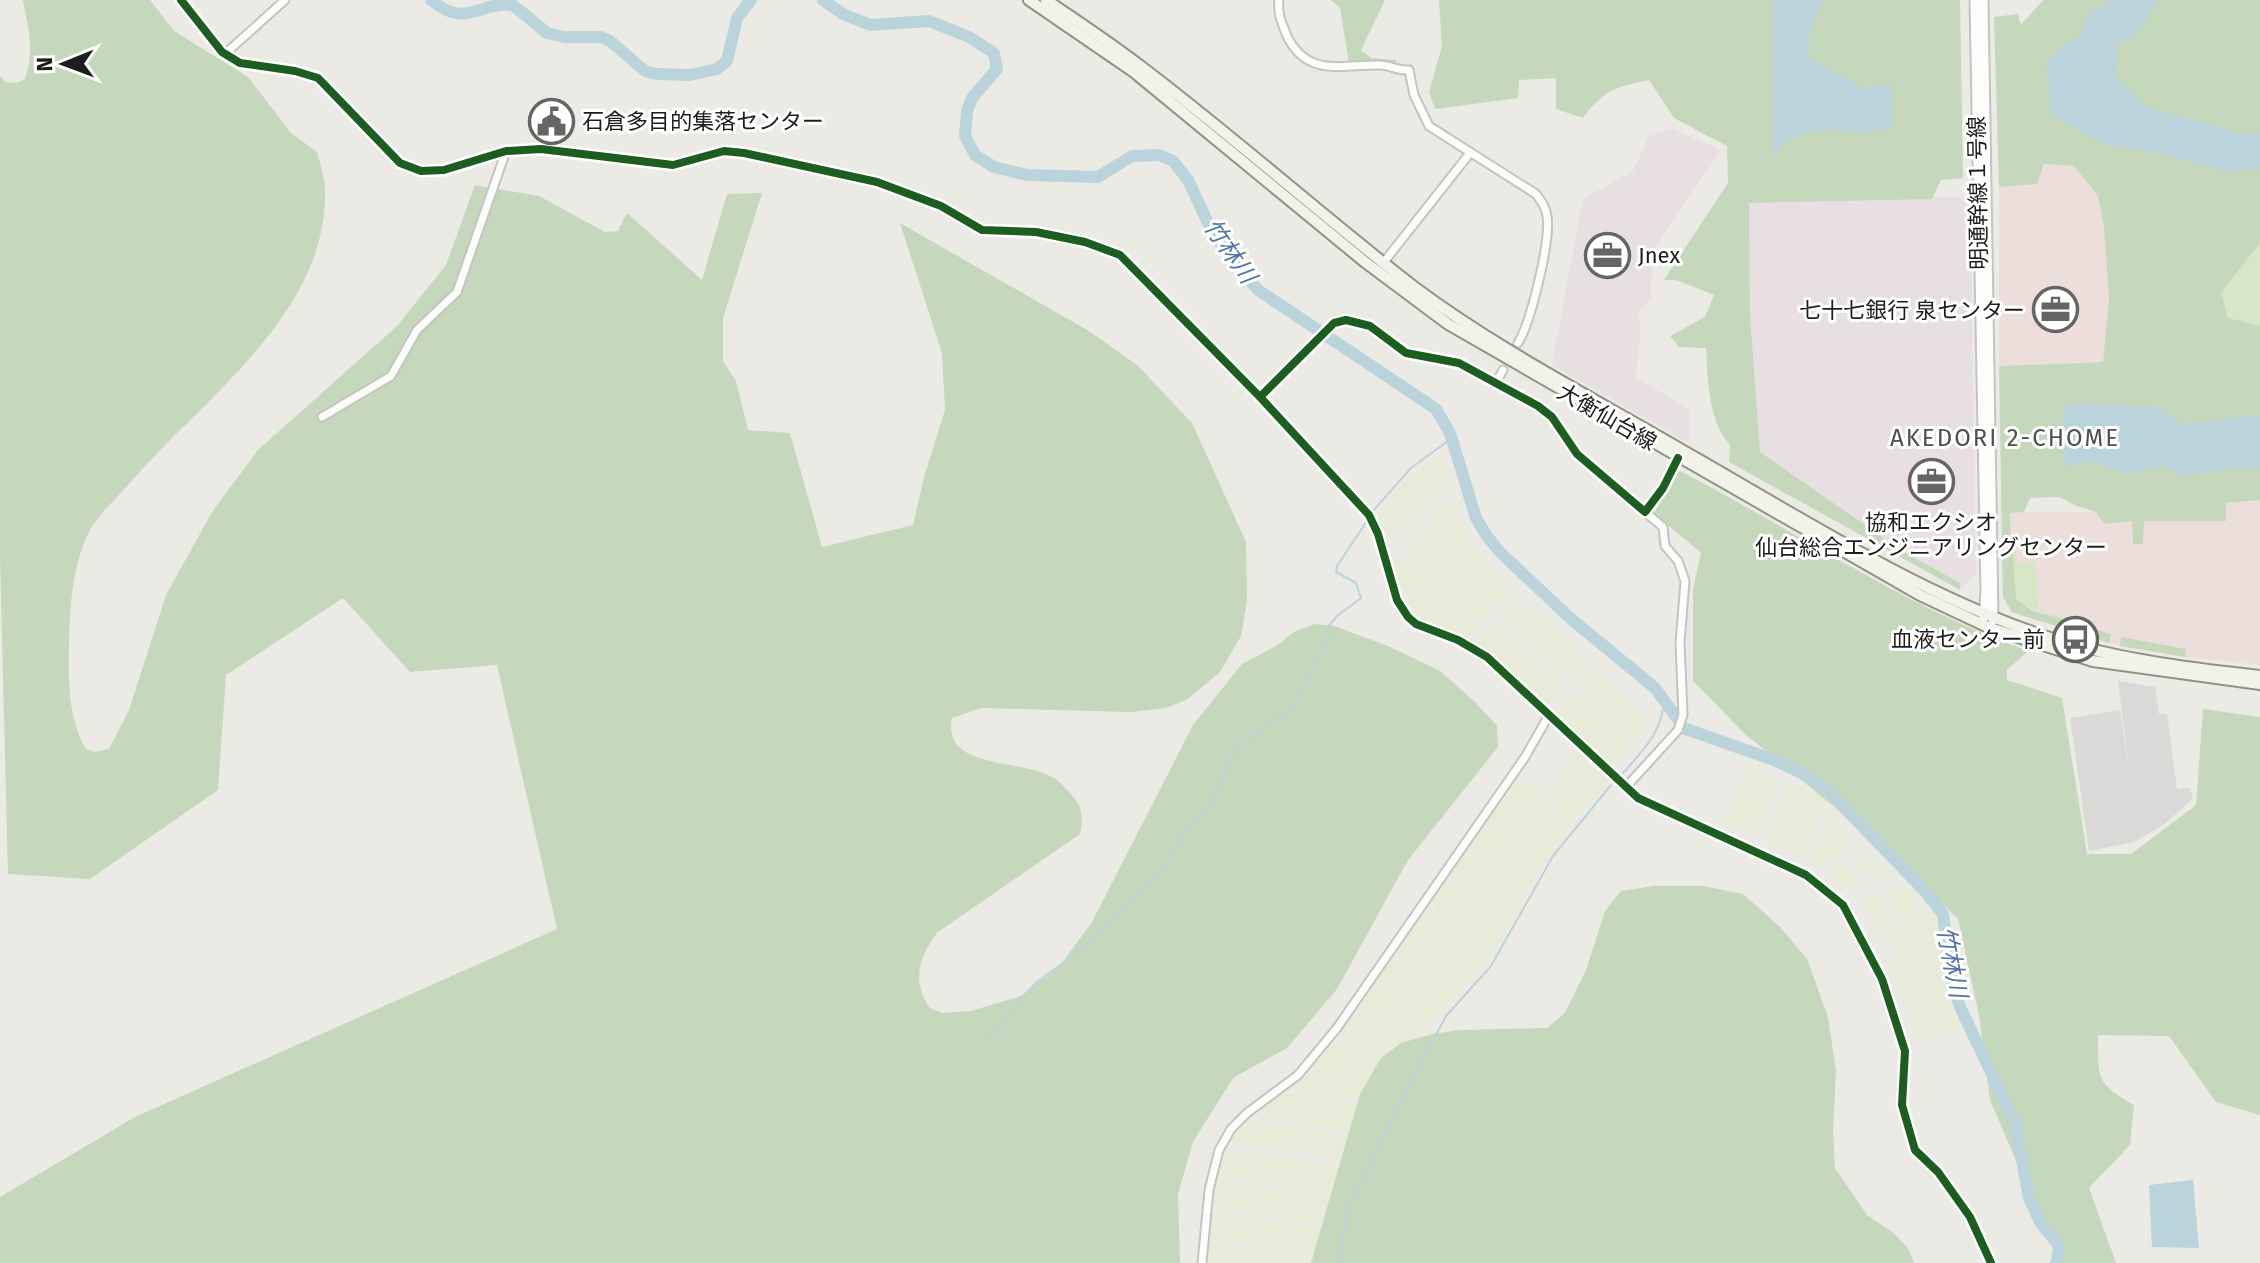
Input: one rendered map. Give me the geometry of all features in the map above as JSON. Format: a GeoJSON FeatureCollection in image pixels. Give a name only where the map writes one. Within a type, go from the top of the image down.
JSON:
{"type":"FeatureCollection","features":[{"type":"Feature","properties":{"kind":"main road","name":"大衡仙台線"},"geometry":{"type":"LineString","coordinates":[[1029,0],[1134,72],[1365,262],[1448,324],[1920,595],[2093,661],[2260,684]]}},
{"type":"Feature","properties":{"kind":"main road","name":"大衡仙台線"},"geometry":{"type":"LineString","coordinates":[[1046,0],[1142,66],[1384,262],[1455,315],[1524,358],[1889,567],[1988,621],[2107,653],[2260,676]]}},
{"type":"Feature","properties":{"kind":"street"},"geometry":{"type":"LineString","coordinates":[[181,0],[222,52],[240,63],[295,71],[318,78],[400,163],[421,171],[444,170],[506,151],[541,149],[673,165],[724,151],[744,153],[877,182],[941,206],[982,230],[1036,232],[1085,242],[1120,255],[1260,397],[1369,515],[1382,545],[1395,594],[1408,617],[1416,624],[1458,640],[1481,653],[1638,798],[1806,875],[1821,884],[1843,905],[1882,979],[1901,1038],[1905,1058],[1902,1105],[1915,1150],[1938,1172],[1970,1217],[1991,1263]]}},
{"type":"Feature","properties":{"kind":"street"},"geometry":{"type":"LineString","coordinates":[[226,53],[285,0]]}},
{"type":"Feature","properties":{"kind":"street"},"geometry":{"type":"LineString","coordinates":[[1279,0],[1279,13],[1287,35],[1310,63],[1331,67],[1385,65],[1398,71],[1409,70],[1414,95],[1429,126],[1536,194],[1547,213],[1548,224],[1530,318],[1518,343]]}},
{"type":"Feature","properties":{"kind":"street","name":"明通幹線１号線"},"geometry":{"type":"LineString","coordinates":[[1975,0],[1988,621]]}},
{"type":"Feature","properties":{"kind":"street"},"geometry":{"type":"LineString","coordinates":[[1983,0],[1988,621]]}},
{"type":"Feature","properties":{"kind":"street"},"geometry":{"type":"LineString","coordinates":[[322,417],[391,376],[417,330],[457,292],[506,151]]}},
{"type":"Feature","properties":{"kind":"street"},"geometry":{"type":"LineString","coordinates":[[1384,262],[1470,153]]}},
{"type":"Feature","properties":{"kind":"street"},"geometry":{"type":"LineString","coordinates":[[1260,397],[1326,329],[1334,323],[1358,321],[1370,326],[1406,353],[1459,363],[1538,406],[1552,417],[1577,454],[1663,527],[1665,546],[1678,561],[1684,578],[1680,643],[1683,708],[1678,730],[1626,787]]}},
{"type":"Feature","properties":{"kind":"street"},"geometry":{"type":"LineString","coordinates":[[1496,383],[1503,370]]}},
{"type":"Feature","properties":{"kind":"street"},"geometry":{"type":"LineString","coordinates":[[1645,512],[1663,488],[1678,458]]}},
{"type":"Feature","properties":{"kind":"street"},"geometry":{"type":"LineString","coordinates":[[1202,1263],[1209,1190],[1215,1162],[1225,1138],[1238,1121],[1298,1075],[1337,1028],[1525,757],[1549,715]]}},
{"type":"Feature","properties":{"kind":"shaded area"},"geometry":{"type":"Polygon","coordinates":[[[1673,129],[1721,150],[1652,252],[1651,297],[1639,312],[1640,343],[1635,376],[1690,411],[1689,443],[1552,365],[1583,199],[1633,171],[1649,136],[1673,129]]]}},
{"type":"Feature","properties":{"kind":"shaded area"},"geometry":{"type":"Polygon","coordinates":[[[2043,164],[2074,166],[2098,196],[2104,227],[2109,298],[2103,362],[1999,366],[1999,187],[2037,184],[2043,164]]]}},
{"type":"Feature","properties":{"kind":"shaded area"},"geometry":{"type":"Polygon","coordinates":[[[1970,197],[1976,574],[1960,590],[1960,583],[1905,553],[1760,452],[1750,315],[1749,202],[1970,197]]]}},
{"type":"Feature","properties":{"kind":"shaded area"},"geometry":{"type":"Polygon","coordinates":[[[2260,500],[2260,665],[2185,657],[2109,643],[2012,612],[2003,597],[2002,545],[2011,544],[2010,512],[2096,512],[2117,521],[2132,521],[2143,544],[2143,521],[2225,520],[2225,503],[2260,500]]]}},
{"type":"Feature","properties":{"kind":"shaded area"},"geometry":{"type":"Polygon","coordinates":[[[2118,681],[2155,687],[2159,714],[2167,714],[2177,789],[2190,788],[2193,798],[2166,823],[2134,842],[2089,851],[2070,718],[2120,710],[2130,777],[2118,681]]]}},
{"type":"Feature","properties":{"kind":"green space"},"geometry":{"type":"Polygon","coordinates":[[[23,0],[150,0],[174,31],[248,77],[291,133],[317,152],[325,188],[321,233],[306,275],[284,314],[225,385],[106,508],[87,536],[73,588],[69,656],[72,712],[86,749],[95,752],[109,749],[129,710],[166,595],[212,512],[258,450],[397,326],[446,265],[475,185],[539,196],[605,232],[618,231],[627,213],[702,280],[727,194],[762,193],[723,318],[723,361],[736,381],[748,430],[790,433],[822,547],[913,525],[945,410],[942,353],[900,223],[1089,331],[1137,365],[1192,423],[1246,542],[1247,601],[1241,636],[1220,672],[1186,700],[1166,708],[1131,712],[981,708],[952,718],[952,735],[959,747],[971,755],[1039,771],[1059,781],[1078,803],[1082,825],[1080,834],[938,932],[922,959],[919,978],[930,1008],[943,1013],[971,1011],[1021,996],[1059,967],[1092,922],[1193,725],[1242,664],[1276,646],[1294,632],[1314,624],[1334,626],[1388,646],[1440,671],[1497,726],[1498,747],[1408,860],[1337,989],[1287,1048],[1233,1078],[1193,1142],[1178,1194],[1180,1263],[0,1263],[0,1197],[135,1117],[557,929],[497,665],[410,672],[343,598],[226,675],[218,790],[90,879],[8,874],[0,556],[0,76],[5,82],[17,83],[25,79],[30,59],[30,40],[23,0]]]}},
{"type":"Feature","properties":{"kind":"green space"},"geometry":{"type":"Polygon","coordinates":[[[1331,0],[1385,0],[1361,50],[1371,58],[1396,60],[1396,64],[1349,63],[1340,8],[1331,0]]]}},
{"type":"Feature","properties":{"kind":"green space"},"geometry":{"type":"Polygon","coordinates":[[[1439,0],[1960,0],[1963,178],[1941,180],[1932,199],[1749,203],[1750,315],[1760,452],[1904,552],[1960,583],[1960,590],[1729,462],[1730,445],[1717,424],[1710,399],[1706,348],[1679,347],[1670,336],[1705,317],[1714,295],[1676,280],[1664,280],[1728,183],[1727,146],[1674,118],[1649,80],[1611,91],[1597,101],[1583,118],[1556,109],[1556,78],[1519,80],[1518,98],[1435,109],[1429,92],[1442,46],[1439,0]]]}},
{"type":"Feature","properties":{"kind":"green space"},"geometry":{"type":"Polygon","coordinates":[[[2043,0],[2260,0],[2260,243],[2221,293],[2228,318],[2260,326],[2260,500],[2226,503],[2226,521],[2144,521],[2143,544],[2133,544],[2132,521],[2104,524],[2096,512],[2060,497],[2030,498],[2024,512],[2010,513],[2011,544],[2002,545],[1999,366],[2103,362],[2109,298],[2104,227],[2098,196],[2074,166],[2044,164],[2037,184],[1999,187],[1994,17],[2018,14],[2021,25],[2043,0]]]}},
{"type":"Feature","properties":{"kind":"green space"},"geometry":{"type":"Polygon","coordinates":[[[2260,218],[2260,378],[2205,290],[2260,218]]]}},
{"type":"Feature","properties":{"kind":"green space"},"geometry":{"type":"Polygon","coordinates":[[[1441,456],[1448,478],[1446,486],[1389,539],[1377,516],[1404,481],[1441,456]]]}},
{"type":"Feature","properties":{"kind":"green space"},"geometry":{"type":"Polygon","coordinates":[[[1678,470],[1937,613],[2028,651],[2007,670],[2007,680],[2062,698],[2087,854],[2131,854],[2196,805],[2203,709],[2260,717],[2260,1115],[2216,1102],[2169,1036],[2098,1035],[2101,1078],[2134,1105],[2130,1145],[2089,1188],[2116,1263],[2060,1263],[1990,1100],[1979,1015],[1958,919],[1898,859],[1745,734],[1693,681],[1693,590],[1701,553],[1654,513],[1678,470]]]}},
{"type":"Feature","properties":{"kind":"green space"},"geometry":{"type":"Polygon","coordinates":[[[1454,498],[1469,542],[1508,590],[1509,593],[1494,609],[1418,536],[1449,499],[1454,498]]]}},
{"type":"Feature","properties":{"kind":"green space"},"geometry":{"type":"Polygon","coordinates":[[[1416,538],[1492,611],[1479,624],[1409,557],[1407,549],[1416,538]]]}},
{"type":"Feature","properties":{"kind":"green space"},"geometry":{"type":"Polygon","coordinates":[[[2002,554],[2013,554],[2016,599],[2031,610],[2111,634],[2109,643],[2012,612],[2003,597],[2002,554]]]}},
{"type":"Feature","properties":{"kind":"green space"},"geometry":{"type":"Polygon","coordinates":[[[2013,554],[2017,554],[2017,563],[2036,563],[2038,608],[2043,608],[2044,614],[2016,599],[2013,554]]]}},
{"type":"Feature","properties":{"kind":"green space"},"geometry":{"type":"Polygon","coordinates":[[[1399,558],[1403,562],[1407,559],[1478,626],[1468,636],[1450,633],[1429,623],[1416,612],[1393,566],[1399,558]]]}},
{"type":"Feature","properties":{"kind":"green space"},"geometry":{"type":"Polygon","coordinates":[[[1518,597],[1562,635],[1586,664],[1572,678],[1501,613],[1518,597]]]}},
{"type":"Feature","properties":{"kind":"green space"},"geometry":{"type":"Polygon","coordinates":[[[2045,614],[2066,616],[2065,621],[2052,617],[2045,614]]]}},
{"type":"Feature","properties":{"kind":"green space"},"geometry":{"type":"Polygon","coordinates":[[[1499,622],[1567,685],[1548,705],[1504,664],[1472,646],[1499,622]]]}},
{"type":"Feature","properties":{"kind":"green space"},"geometry":{"type":"Polygon","coordinates":[[[2121,637],[2186,649],[2185,657],[2120,646],[2121,637]]]}},
{"type":"Feature","properties":{"kind":"green space"},"geometry":{"type":"Polygon","coordinates":[[[1596,669],[1648,719],[1632,742],[1582,695],[1584,692],[1580,687],[1596,669]]]}},
{"type":"Feature","properties":{"kind":"green space"},"geometry":{"type":"Polygon","coordinates":[[[1572,696],[1575,699],[1578,696],[1630,745],[1612,765],[1556,713],[1572,696]]]}},
{"type":"Feature","properties":{"kind":"green space"},"geometry":{"type":"Polygon","coordinates":[[[1574,749],[1609,783],[1572,823],[1547,795],[1567,770],[1574,749]]]}},
{"type":"Feature","properties":{"kind":"green space"},"geometry":{"type":"Polygon","coordinates":[[[1750,763],[1778,786],[1770,806],[1738,792],[1750,763]]]}},
{"type":"Feature","properties":{"kind":"green space"},"geometry":{"type":"Polygon","coordinates":[[[1516,781],[1525,783],[1569,829],[1555,848],[1507,800],[1510,797],[1505,793],[1516,781]]]}},
{"type":"Feature","properties":{"kind":"green space"},"geometry":{"type":"Polygon","coordinates":[[[1788,783],[1828,795],[1803,857],[1765,839],[1788,783]]]}},
{"type":"Feature","properties":{"kind":"green space"},"geometry":{"type":"Polygon","coordinates":[[[1737,795],[1769,809],[1757,836],[1725,823],[1737,795]]]}},
{"type":"Feature","properties":{"kind":"green space"},"geometry":{"type":"Polygon","coordinates":[[[1502,799],[1554,851],[1536,876],[1484,822],[1502,799]]]}},
{"type":"Feature","properties":{"kind":"green space"},"geometry":{"type":"Polygon","coordinates":[[[1832,803],[1842,816],[1838,823],[1847,836],[1840,855],[1818,869],[1809,863],[1832,803]]]}},
{"type":"Feature","properties":{"kind":"green space"},"geometry":{"type":"Polygon","coordinates":[[[1483,824],[1535,879],[1521,903],[1467,850],[1483,824]]]}},
{"type":"Feature","properties":{"kind":"green space"},"geometry":{"type":"Polygon","coordinates":[[[1871,855],[1890,873],[1878,880],[1870,869],[1862,876],[1856,868],[1871,855]]]}},
{"type":"Feature","properties":{"kind":"green space"},"geometry":{"type":"Polygon","coordinates":[[[1468,856],[1519,908],[1505,932],[1449,876],[1461,857],[1464,859],[1468,856]]]}},
{"type":"Feature","properties":{"kind":"green space"},"geometry":{"type":"Polygon","coordinates":[[[1841,862],[1860,880],[1842,891],[1827,872],[1841,862]]]}},
{"type":"Feature","properties":{"kind":"green space"},"geometry":{"type":"Polygon","coordinates":[[[1446,879],[1503,937],[1490,961],[1478,955],[1436,913],[1436,904],[1431,900],[1446,879]]]}},
{"type":"Feature","properties":{"kind":"green space"},"geometry":{"type":"Polygon","coordinates":[[[1906,883],[1919,896],[1911,900],[1915,907],[1924,902],[1927,904],[1926,908],[1902,919],[1887,895],[1906,883]]]}},
{"type":"Feature","properties":{"kind":"green space"},"geometry":{"type":"Polygon","coordinates":[[[1654,886],[1703,886],[1743,894],[1781,928],[1807,959],[1828,1017],[1836,1071],[1835,1168],[1867,1215],[1895,1234],[1909,1250],[1914,1263],[1311,1263],[1360,1094],[1381,1058],[1401,1043],[1432,1034],[1460,1030],[1547,1028],[1565,1013],[1586,970],[1605,911],[1621,891],[1654,886]]]}},
{"type":"Feature","properties":{"kind":"green space"},"geometry":{"type":"Polygon","coordinates":[[[1878,893],[1894,920],[1874,933],[1869,923],[1874,920],[1864,901],[1878,893]]]}},
{"type":"Feature","properties":{"kind":"green space"},"geometry":{"type":"Polygon","coordinates":[[[1426,905],[1485,966],[1465,984],[1410,929],[1426,905]]]}},
{"type":"Feature","properties":{"kind":"green space"},"geometry":{"type":"Polygon","coordinates":[[[1932,910],[1939,916],[1943,930],[1895,956],[1884,933],[1932,910]]]}},
{"type":"Feature","properties":{"kind":"green space"},"geometry":{"type":"Polygon","coordinates":[[[1406,933],[1410,933],[1463,987],[1445,1009],[1393,953],[1406,933]]]}},
{"type":"Feature","properties":{"kind":"green space"},"geometry":{"type":"Polygon","coordinates":[[[1941,936],[1945,941],[1946,954],[1894,978],[1887,963],[1941,936]]]}},
{"type":"Feature","properties":{"kind":"green space"},"geometry":{"type":"Polygon","coordinates":[[[1946,957],[1946,997],[1908,1014],[1894,980],[1946,957]]]}},
{"type":"Feature","properties":{"kind":"green space"},"geometry":{"type":"Polygon","coordinates":[[[1391,958],[1444,1011],[1435,1015],[1422,1033],[1375,983],[1387,959],[1390,961],[1391,958]]]}},
{"type":"Feature","properties":{"kind":"green space"},"geometry":{"type":"Polygon","coordinates":[[[1373,986],[1423,1040],[1411,1065],[1359,1015],[1359,1008],[1373,986]]]}},
{"type":"Feature","properties":{"kind":"green space"},"geometry":{"type":"Polygon","coordinates":[[[1945,1000],[1961,1025],[1920,1045],[1908,1017],[1945,1000]]]}},
{"type":"Feature","properties":{"kind":"green space"},"geometry":{"type":"Polygon","coordinates":[[[1353,1015],[1409,1068],[1392,1093],[1338,1036],[1353,1015]]]}},
{"type":"Feature","properties":{"kind":"green space"},"geometry":{"type":"Polygon","coordinates":[[[1335,1040],[1389,1096],[1389,1104],[1293,1090],[1293,1085],[1303,1078],[1335,1040]]]}},
{"type":"Feature","properties":{"kind":"green space"},"geometry":{"type":"Polygon","coordinates":[[[1285,1092],[1388,1109],[1372,1134],[1268,1118],[1267,1114],[1255,1111],[1285,1092]]]}},
{"type":"Feature","properties":{"kind":"green space"},"geometry":{"type":"Polygon","coordinates":[[[1246,1119],[1369,1140],[1367,1163],[1229,1142],[1239,1122],[1246,1119]]]}},
{"type":"Feature","properties":{"kind":"green space"},"geometry":{"type":"Polygon","coordinates":[[[1227,1148],[1358,1170],[1349,1197],[1216,1175],[1220,1156],[1227,1148]]]}},
{"type":"Feature","properties":{"kind":"green space"},"geometry":{"type":"Polygon","coordinates":[[[1217,1179],[1348,1201],[1345,1228],[1209,1206],[1217,1179]]]}},
{"type":"Feature","properties":{"kind":"green space"},"geometry":{"type":"Polygon","coordinates":[[[1208,1210],[1343,1232],[1334,1259],[1214,1240],[1214,1236],[1209,1235],[1208,1210]]]}},
{"type":"Feature","properties":{"kind":"green space"},"geometry":{"type":"Polygon","coordinates":[[[1212,1243],[1332,1262],[1205,1263],[1208,1246],[1212,1243]]]}},
{"type":"Feature","properties":{"kind":"water"},"geometry":{"type":"Polygon","coordinates":[[[1773,0],[1825,0],[1811,27],[1809,57],[1863,88],[1891,84],[1891,130],[1872,130],[1863,135],[1842,130],[1808,133],[1779,148],[1779,155],[1773,155],[1773,0]]]}},
{"type":"Feature","properties":{"kind":"water"},"geometry":{"type":"Polygon","coordinates":[[[2105,0],[2157,0],[2140,30],[2118,44],[2116,78],[2146,107],[2243,134],[2260,132],[2260,169],[2230,172],[2161,154],[2104,144],[2052,116],[2046,64],[2065,44],[2080,36],[2092,7],[2104,7],[2105,0]]]}},
{"type":"Feature","properties":{"kind":"water"},"geometry":{"type":"Polygon","coordinates":[[[2083,403],[2159,407],[2183,424],[2260,415],[2260,469],[2238,467],[2184,477],[2163,466],[2129,474],[2091,462],[2064,466],[2063,407],[2083,403]]]}},
{"type":"Feature","properties":{"kind":"water"},"geometry":{"type":"Polygon","coordinates":[[[2193,1180],[2199,1248],[2152,1247],[2149,1185],[2193,1180]]]}},
{"type":"Feature","properties":{"kind":"waterway","name":"竹林川"},"geometry":{"type":"LineString","coordinates":[[431,0],[443,9],[464,14],[513,5],[547,33],[564,37],[601,37],[645,71],[690,75],[717,69],[727,61],[737,18],[751,0]]}},
{"type":"Feature","properties":{"kind":"waterway","name":"竹林川"},"geometry":{"type":"LineString","coordinates":[[823,0],[843,14],[870,25],[929,21],[969,37],[994,53],[997,69],[972,98],[967,111],[965,136],[975,155],[994,167],[1027,175],[1098,177],[1132,156],[1159,155],[1173,161],[1188,180],[1208,223],[1226,251],[1258,290],[1436,409],[1450,433],[1476,518],[1486,535],[1570,618],[1655,688],[1677,718]]}},
{"type":"Feature","properties":{"kind":"waterway"},"geometry":{"type":"LineString","coordinates":[[1372,512],[1411,468],[1452,438]]}},
{"type":"Feature","properties":{"kind":"waterway"},"geometry":{"type":"LineString","coordinates":[[982,1043],[1037,982],[1090,943],[1156,878],[1182,838],[1212,801],[1234,753],[1264,726],[1292,709],[1323,647],[1331,640],[1326,629],[1337,616],[1361,598],[1356,583],[1336,572],[1369,518]]}},
{"type":"Feature","properties":{"kind":"waterway"},"geometry":{"type":"LineString","coordinates":[[1623,773],[1656,730],[1661,720],[1663,698]]}},
{"type":"Feature","properties":{"kind":"waterway","name":"竹林川"},"geometry":{"type":"LineString","coordinates":[[1686,729],[1774,760],[1826,789],[1924,890],[1943,914],[1950,973],[1960,1007],[2015,1123],[2029,1198],[2040,1222],[2060,1247],[2056,1263]]}},
{"type":"Feature","properties":{"kind":"waterway"},"geometry":{"type":"LineString","coordinates":[[1337,1263],[1348,1206],[1446,1016],[1491,966],[1553,856],[1611,785]]}},
{"type":"Feature","properties":{"kind":"cycle path"},"geometry":{"type":"LineString","coordinates":[[181,0],[222,52],[240,63],[295,71],[318,78],[400,163],[421,171],[444,170],[506,151],[541,149],[673,165],[724,151],[877,182],[941,206],[982,230],[1036,232],[1085,242],[1120,255],[1260,397],[1334,323],[1346,320],[1370,326],[1406,353],[1459,363],[1538,406],[1552,417],[1577,454],[1645,512],[1663,488],[1678,458]]}},
{"type":"Feature","properties":{"kind":"cycle path"},"geometry":{"type":"LineString","coordinates":[[1260,397],[1369,515],[1378,534],[1397,600],[1416,624],[1458,640],[1487,657],[1638,798],[1806,875],[1843,905],[1882,979],[1905,1051],[1902,1105],[1915,1150],[1938,1172],[1970,1217],[1991,1263]]}},
{"type":"Feature","properties":{"kind":"place","name":"石倉多目的集落センター"},"geometry":{"type":"Point","coordinates":[551,121]}},
{"type":"Feature","properties":{"kind":"place","name":"Jnex"},"geometry":{"type":"Point","coordinates":[1607,255]}},
{"type":"Feature","properties":{"kind":"place","name":"七十七銀行 泉センター"},"geometry":{"type":"Point","coordinates":[2056,310]}},
{"type":"Feature","properties":{"kind":"place","name":"協和エクシオ 仙台総合エンジニアリングセンター"},"geometry":{"type":"Point","coordinates":[1931,481]}},
{"type":"Feature","properties":{"kind":"place","name":"血液センター前"},"geometry":{"type":"Point","coordinates":[2076,639]}},
{"type":"Feature","properties":{"kind":"district","name":"AKEDORI 2-CHOME"},"geometry":{"type":"Point","coordinates":[2005,438]}}]}
